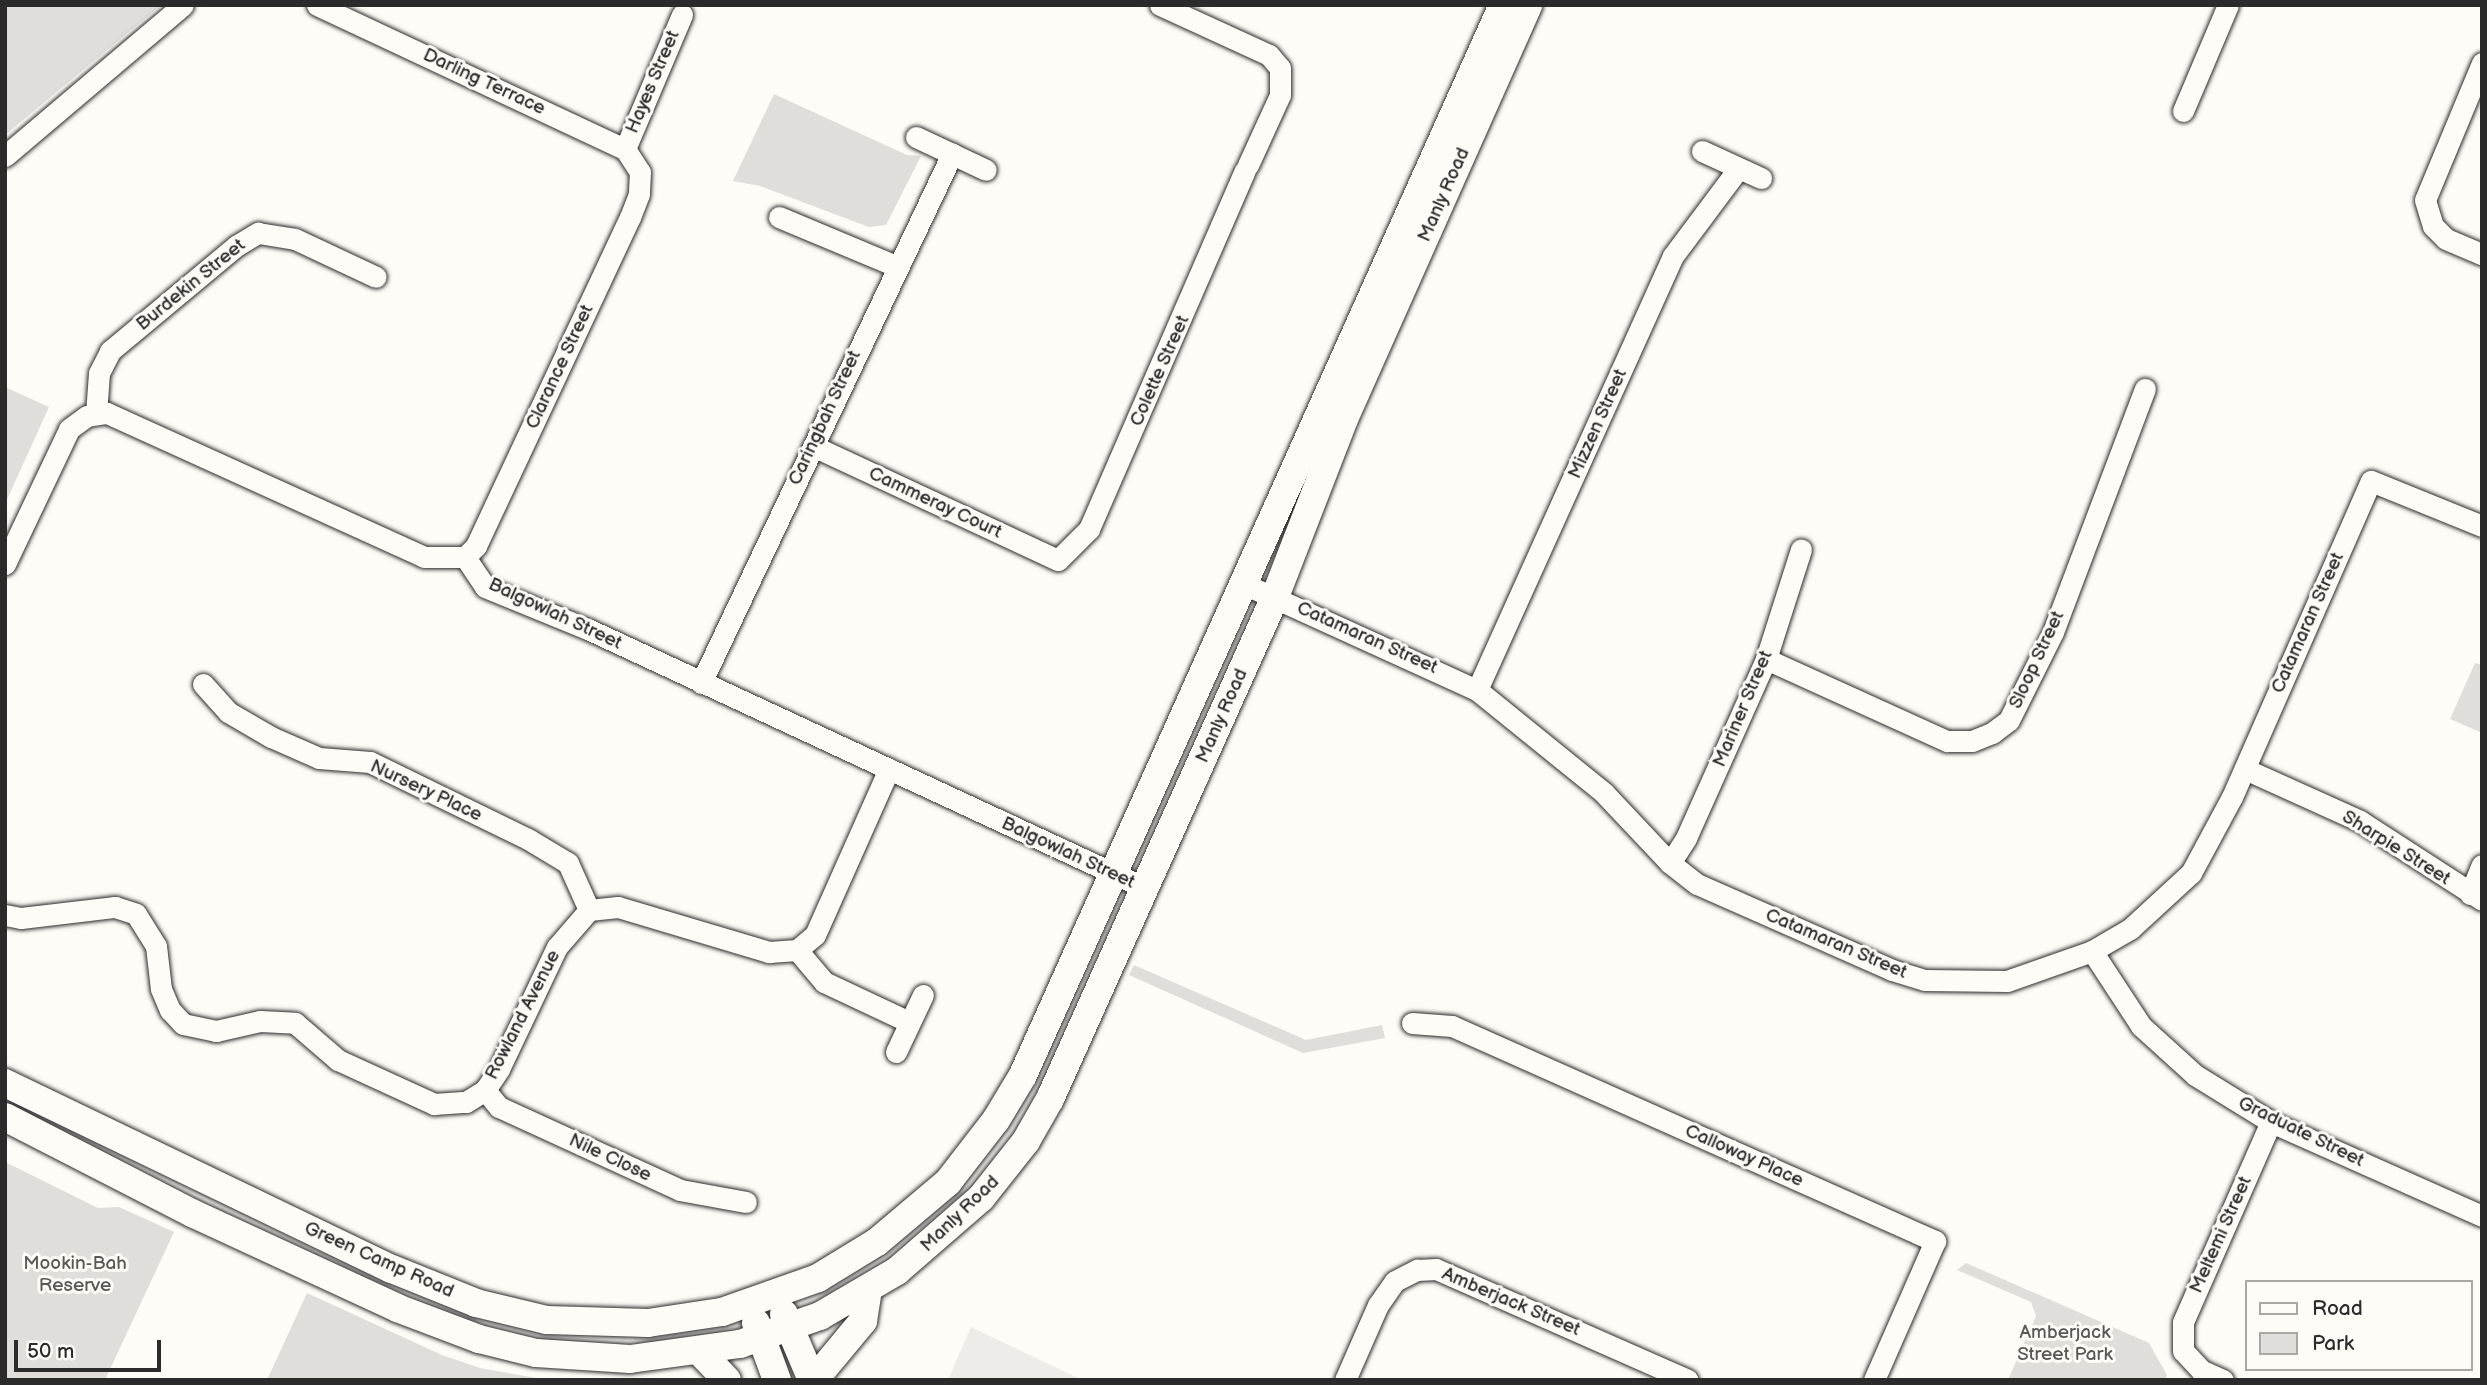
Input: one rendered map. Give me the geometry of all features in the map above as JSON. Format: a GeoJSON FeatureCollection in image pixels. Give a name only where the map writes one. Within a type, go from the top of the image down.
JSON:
{"type":"FeatureCollection","features":[{"type":"Feature","properties":{"kind":"main road","name":"Manly Road"},"geometry":{"type":"LineString","coordinates":[[777,1295],[834,1269],[918,1212],[972,1155],[1023,1074],[1503,5]]}},
{"type":"Feature","properties":{"kind":"main road","name":"Manly Road"},"geometry":{"type":"LineString","coordinates":[[701,1353],[761,1339],[790,1329],[868,1290],[956,1223],[1026,1141],[1275,597],[1344,419],[1528,5]]}},
{"type":"Feature","properties":{"kind":"main road","name":"Green Camp Road"},"geometry":{"type":"LineString","coordinates":[[5,1083],[392,1269],[500,1310],[547,1320],[610,1324],[693,1318],[777,1295]]}},
{"type":"Feature","properties":{"kind":"main road","name":"Green Camp Road"},"geometry":{"type":"LineString","coordinates":[[5,1117],[194,1214],[397,1308],[469,1336],[565,1357],[630,1359],[701,1353]]}},
{"type":"Feature","properties":{"kind":"main road"},"geometry":{"type":"LineString","coordinates":[[777,1295],[813,1380],[863,1321],[868,1290]]}},
{"type":"Feature","properties":{"kind":"main road"},"geometry":{"type":"LineString","coordinates":[[750,1303],[777,1380]]}},
{"type":"Feature","properties":{"kind":"main road"},"geometry":{"type":"LineString","coordinates":[[701,1353],[727,1380]]}},
{"type":"Feature","properties":{"kind":"street"},"geometry":{"type":"LineString","coordinates":[[5,156],[183,5]]}},
{"type":"Feature","properties":{"kind":"street","name":"Darling Terrace"},"geometry":{"type":"LineString","coordinates":[[317,5],[625,149]]}},
{"type":"Feature","properties":{"kind":"street","name":"Colette Street"},"geometry":{"type":"LineString","coordinates":[[1058,560],[1090,529],[1280,95],[1280,68],[1269,55],[1160,5]]}},
{"type":"Feature","properties":{"kind":"street"},"geometry":{"type":"LineString","coordinates":[[2183,110],[2228,5]]}},
{"type":"Feature","properties":{"kind":"street","name":"Hayes Street"},"geometry":{"type":"LineString","coordinates":[[625,149],[682,16]]}},
{"type":"Feature","properties":{"kind":"street"},"geometry":{"type":"LineString","coordinates":[[2482,63],[2425,200],[2433,226],[2446,239],[2482,254]]}},
{"type":"Feature","properties":{"kind":"street"},"geometry":{"type":"LineString","coordinates":[[916,137],[986,170]]}},
{"type":"Feature","properties":{"kind":"street","name":"Clarance Street"},"geometry":{"type":"LineString","coordinates":[[465,557],[476,546],[630,217],[639,194],[639,172],[625,149]]}},
{"type":"Feature","properties":{"kind":"street"},"geometry":{"type":"LineString","coordinates":[[1702,151],[1761,178]]}},
{"type":"Feature","properties":{"kind":"street","name":"Caringbah Street"},"geometry":{"type":"LineString","coordinates":[[701,683],[896,266],[953,154]]}},
{"type":"Feature","properties":{"kind":"street","name":"Mizzen Street"},"geometry":{"type":"LineString","coordinates":[[1477,690],[1673,256],[1690,227],[1738,169]]}},
{"type":"Feature","properties":{"kind":"street"},"geometry":{"type":"LineString","coordinates":[[779,217],[896,266]]}},
{"type":"Feature","properties":{"kind":"street","name":"Burdekin Street"},"geometry":{"type":"LineString","coordinates":[[96,414],[99,373],[110,351],[236,246],[258,233],[295,239],[376,277]]}},
{"type":"Feature","properties":{"kind":"street","name":"Sloop Street"},"geometry":{"type":"LineString","coordinates":[[1766,659],[1947,741],[1972,741],[1992,733],[2009,720],[2053,632],[2144,389]]}},
{"type":"Feature","properties":{"kind":"street"},"geometry":{"type":"LineString","coordinates":[[5,564],[63,439],[82,419],[96,414],[124,418],[424,558],[465,557]]}},
{"type":"Feature","properties":{"kind":"street","name":"Cammeray Court"},"geometry":{"type":"LineString","coordinates":[[813,446],[1058,560]]}},
{"type":"Feature","properties":{"kind":"street","name":"Catamaran Street"},"geometry":{"type":"LineString","coordinates":[[1244,584],[1477,690],[1604,793],[1670,863],[1697,884],[1866,960],[1925,980],[2007,981],[2092,951],[2130,929],[2190,873],[2245,769],[2371,481],[2482,526]]}},
{"type":"Feature","properties":{"kind":"street","name":"Mariner Street"},"geometry":{"type":"LineString","coordinates":[[1670,863],[1686,838],[1766,659],[1801,549]]}},
{"type":"Feature","properties":{"kind":"street","name":"Balgowlah Street"},"geometry":{"type":"LineString","coordinates":[[465,557],[485,587],[590,630],[1144,888]]}},
{"type":"Feature","properties":{"kind":"street","name":"Nursery Place"},"geometry":{"type":"LineString","coordinates":[[203,684],[228,712],[271,737],[319,758],[370,762],[528,839],[568,863],[589,910]]}},
{"type":"Feature","properties":{"kind":"street"},"geometry":{"type":"LineString","coordinates":[[589,910],[618,907],[769,952],[797,950],[814,935],[890,769]]}},
{"type":"Feature","properties":{"kind":"street","name":"Sharpie Street"},"geometry":{"type":"LineString","coordinates":[[2245,769],[2360,821],[2476,897],[2482,866]]}},
{"type":"Feature","properties":{"kind":"street","name":"Rowland Avenue"},"geometry":{"type":"LineString","coordinates":[[5,915],[21,918],[115,907],[136,914],[156,946],[161,989],[170,1010],[183,1024],[216,1031],[260,1021],[295,1023],[338,1060],[434,1104],[466,1102],[485,1090],[557,947],[589,910]]}},
{"type":"Feature","properties":{"kind":"street"},"geometry":{"type":"LineString","coordinates":[[797,950],[824,982],[909,1022]]}},
{"type":"Feature","properties":{"kind":"street","name":"Graduate Street"},"geometry":{"type":"LineString","coordinates":[[2092,951],[2141,1026],[2195,1075],[2271,1122],[2482,1216]]}},
{"type":"Feature","properties":{"kind":"street"},"geometry":{"type":"LineString","coordinates":[[896,1052],[923,995]]}},
{"type":"Feature","properties":{"kind":"street","name":"Calloway Place"},"geometry":{"type":"LineString","coordinates":[[1412,1023],[1452,1026],[1934,1241],[1874,1380]]}},
{"type":"Feature","properties":{"kind":"street","name":"Nile Close"},"geometry":{"type":"LineString","coordinates":[[485,1090],[499,1107],[680,1190],[746,1202]]}},
{"type":"Feature","properties":{"kind":"street","name":"Meltemi Street"},"geometry":{"type":"LineString","coordinates":[[2223,1380],[2201,1370],[2183,1351],[2183,1322],[2271,1122]]}},
{"type":"Feature","properties":{"kind":"street","name":"Amberjack Street"},"geometry":{"type":"LineString","coordinates":[[1345,1380],[1378,1305],[1395,1281],[1417,1270],[1436,1269],[1688,1380]]}},
{"type":"Feature","properties":{"kind":"shaded area"},"geometry":{"type":"Polygon","coordinates":[[[971,1327],[1082,1380],[948,1380],[971,1327]]]}},
{"type":"Feature","properties":{"kind":"green space"},"geometry":{"type":"Polygon","coordinates":[[[5,5],[161,5],[5,135],[5,5]]]}},
{"type":"Feature","properties":{"kind":"green space"},"geometry":{"type":"Polygon","coordinates":[[[774,94],[907,155],[921,156],[886,225],[869,227],[760,186],[733,181],[774,94]]]}},
{"type":"Feature","properties":{"kind":"green space"},"geometry":{"type":"Polygon","coordinates":[[[5,387],[49,407],[5,504],[5,387]]]}},
{"type":"Feature","properties":{"kind":"green space"},"geometry":{"type":"Polygon","coordinates":[[[2475,663],[2482,665],[2482,733],[2450,719],[2475,663]]]}},
{"type":"Feature","properties":{"kind":"green space"},"geometry":{"type":"Polygon","coordinates":[[[1134,965],[1306,1040],[1382,1025],[1385,1038],[1303,1053],[1129,975],[1134,965]]]}},
{"type":"Feature","properties":{"kind":"green space","name":"Mookin-Bah Reserve"},"geometry":{"type":"Polygon","coordinates":[[[5,1162],[98,1208],[119,1207],[174,1232],[105,1380],[5,1380],[5,1162]]]}},
{"type":"Feature","properties":{"kind":"green space","name":"Amberjack Street Park"},"geometry":{"type":"Polygon","coordinates":[[[1966,1263],[2149,1343],[2167,1375],[2165,1380],[2008,1380],[2036,1316],[2031,1302],[1957,1270],[1966,1263]]]}},
{"type":"Feature","properties":{"kind":"green space"},"geometry":{"type":"Polygon","coordinates":[[[307,1293],[442,1355],[480,1368],[547,1380],[267,1380],[307,1293]]]}}]}
